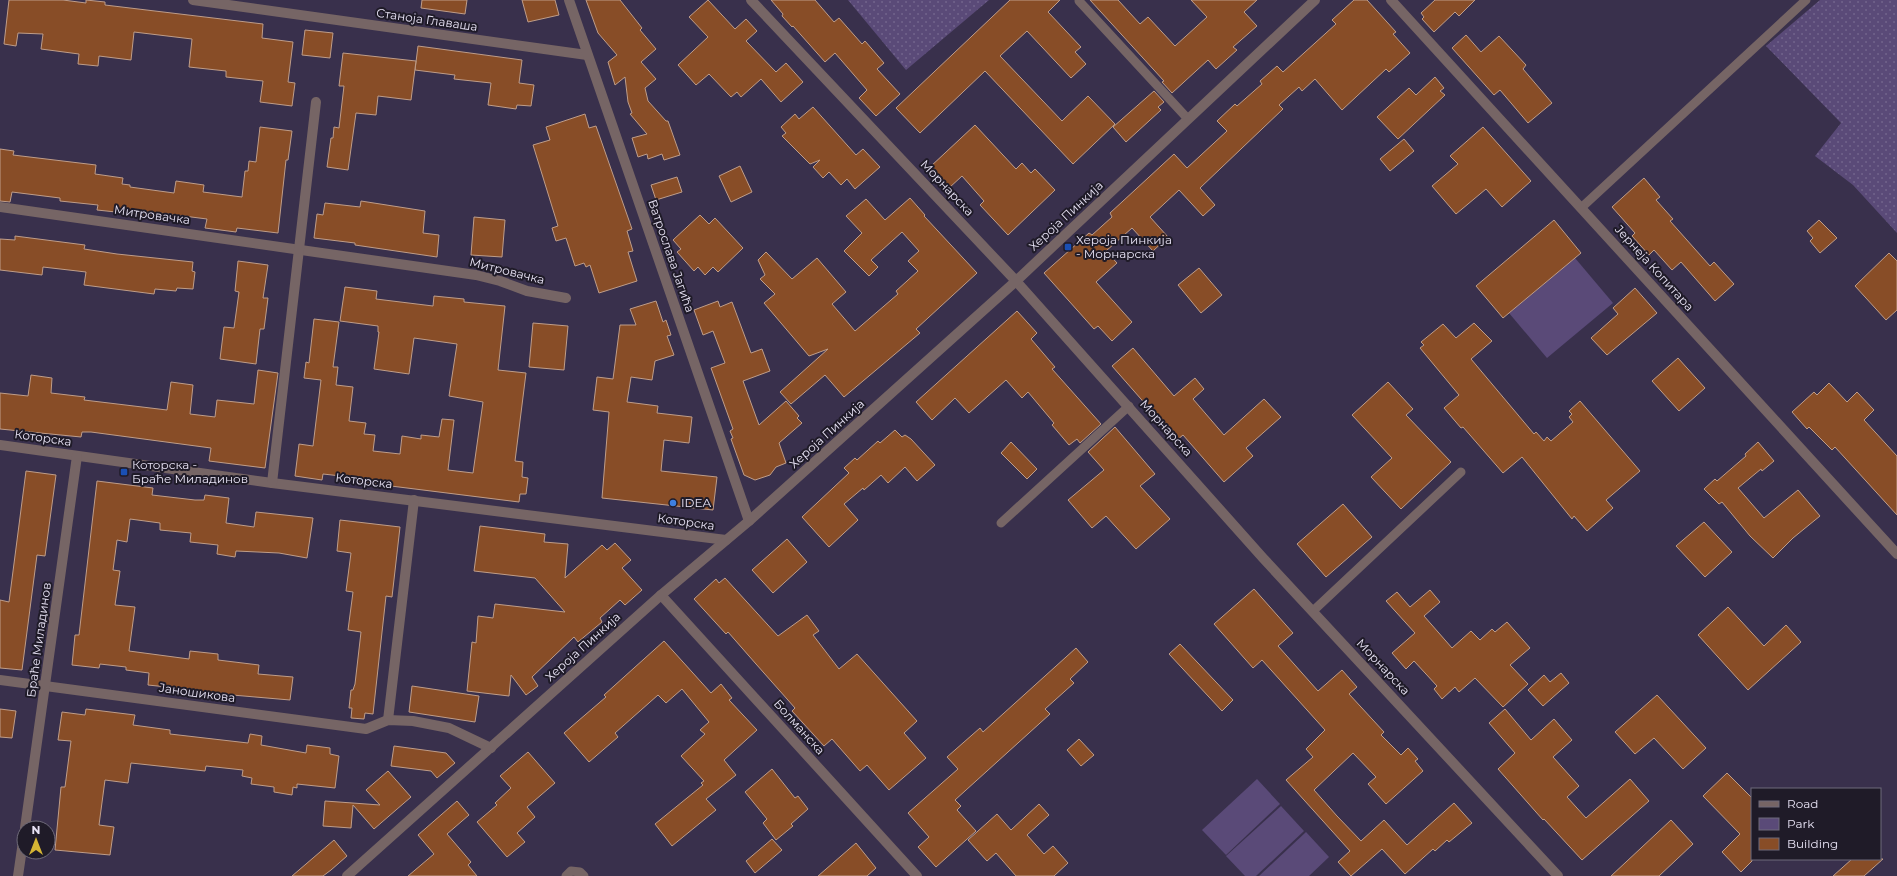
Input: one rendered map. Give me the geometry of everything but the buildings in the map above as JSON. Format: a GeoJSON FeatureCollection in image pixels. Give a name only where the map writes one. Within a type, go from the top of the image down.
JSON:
{"type":"FeatureCollection","features":[{"type":"Feature","properties":{"kind":"street","name":"Станоја Главаша"},"geometry":{"type":"LineString","coordinates":[[193,0],[587,55]]}},
{"type":"Feature","properties":{"kind":"street","name":"Ватрослава Јагића"},"geometry":{"type":"LineString","coordinates":[[569,0],[749,521]]}},
{"type":"Feature","properties":{"kind":"street","name":"Морнарска"},"geometry":{"type":"LineString","coordinates":[[751,0],[1016,281],[1264,558],[1558,876]]}},
{"type":"Feature","properties":{"kind":"street","name":"Хероја Пинкија"},"geometry":{"type":"LineString","coordinates":[[347,876],[660,595],[749,521],[1016,281],[1314,0]]}},
{"type":"Feature","properties":{"kind":"street","name":"Јернеја Копитара"},"geometry":{"type":"LineString","coordinates":[[1391,0],[1897,554]]}},
{"type":"Feature","properties":{"kind":"street"},"geometry":{"type":"LineString","coordinates":[[272,483],[316,102]]}},
{"type":"Feature","properties":{"kind":"street","name":"Митровачка"},"geometry":{"type":"LineString","coordinates":[[0,207],[300,248],[476,275],[500,281],[527,291],[566,298]]}},
{"type":"Feature","properties":{"kind":"street","name":"Которска"},"geometry":{"type":"LineString","coordinates":[[0,446],[272,483],[726,540]]}},
{"type":"Feature","properties":{"kind":"street","name":"Браће Миладинов"},"geometry":{"type":"LineString","coordinates":[[26,820],[77,456]]}},
{"type":"Feature","properties":{"kind":"street"},"geometry":{"type":"LineString","coordinates":[[388,720],[414,500]]}},
{"type":"Feature","properties":{"kind":"street","name":"Болманска"},"geometry":{"type":"LineString","coordinates":[[660,595],[917,876]]}},
{"type":"Feature","properties":{"kind":"street","name":"Јаношикова"},"geometry":{"type":"LineString","coordinates":[[0,680],[366,729],[388,720],[413,721],[449,728],[491,748]]}},
{"type":"Feature","properties":{"kind":"street"},"geometry":{"type":"LineString","coordinates":[[18,876],[20,860]]}},
{"type":"Feature","properties":{"kind":"lane"},"geometry":{"type":"LineString","coordinates":[[1581,208],[1806,0]]}},
{"type":"Feature","properties":{"kind":"lane"},"geometry":{"type":"LineString","coordinates":[[1079,1],[1188,119]]}},
{"type":"Feature","properties":{"kind":"lane"},"geometry":{"type":"LineString","coordinates":[[1001,524],[1129,406]]}},
{"type":"Feature","properties":{"kind":"lane"},"geometry":{"type":"LineString","coordinates":[[1313,610],[1461,472]]}},
{"type":"Feature","properties":{"kind":"lane"},"geometry":{"type":"LineString","coordinates":[[566,876],[571,871],[580,872],[584,876]]}},
{"type":"Feature","properties":{"kind":"green space"},"geometry":{"type":"Polygon","coordinates":[[[848,0],[989,0],[906,70],[848,0]]]}},
{"type":"Feature","properties":{"kind":"green space"},"geometry":{"type":"Polygon","coordinates":[[[1820,0],[1897,0],[1897,233],[1853,185],[1815,156],[1841,123],[1766,46],[1820,0]]]}},
{"type":"Feature","properties":{"kind":"green space"},"geometry":{"type":"Polygon","coordinates":[[[1575,258],[1613,303],[1547,358],[1509,313],[1575,258]]]}},
{"type":"Feature","properties":{"kind":"green space"},"geometry":{"type":"Polygon","coordinates":[[[1257,779],[1280,804],[1226,855],[1202,830],[1257,779]]]}},
{"type":"Feature","properties":{"kind":"green space"},"geometry":{"type":"Polygon","coordinates":[[[1281,806],[1304,831],[1256,876],[1245,876],[1226,856],[1281,806]]]}},
{"type":"Feature","properties":{"kind":"green space"},"geometry":{"type":"Polygon","coordinates":[[[1306,832],[1329,857],[1309,876],[1259,876],[1306,832]]]}},
{"type":"Feature","properties":{"kind":"place","name":"Хероја Пинкија - Морнарска"},"geometry":{"type":"Point","coordinates":[1068,247]}},
{"type":"Feature","properties":{"kind":"place","name":"Которска - Браће Миладинов"},"geometry":{"type":"Point","coordinates":[124,472]}},
{"type":"Feature","properties":{"kind":"place","name":"IDEA"},"geometry":{"type":"Point","coordinates":[673,503]}}]}
